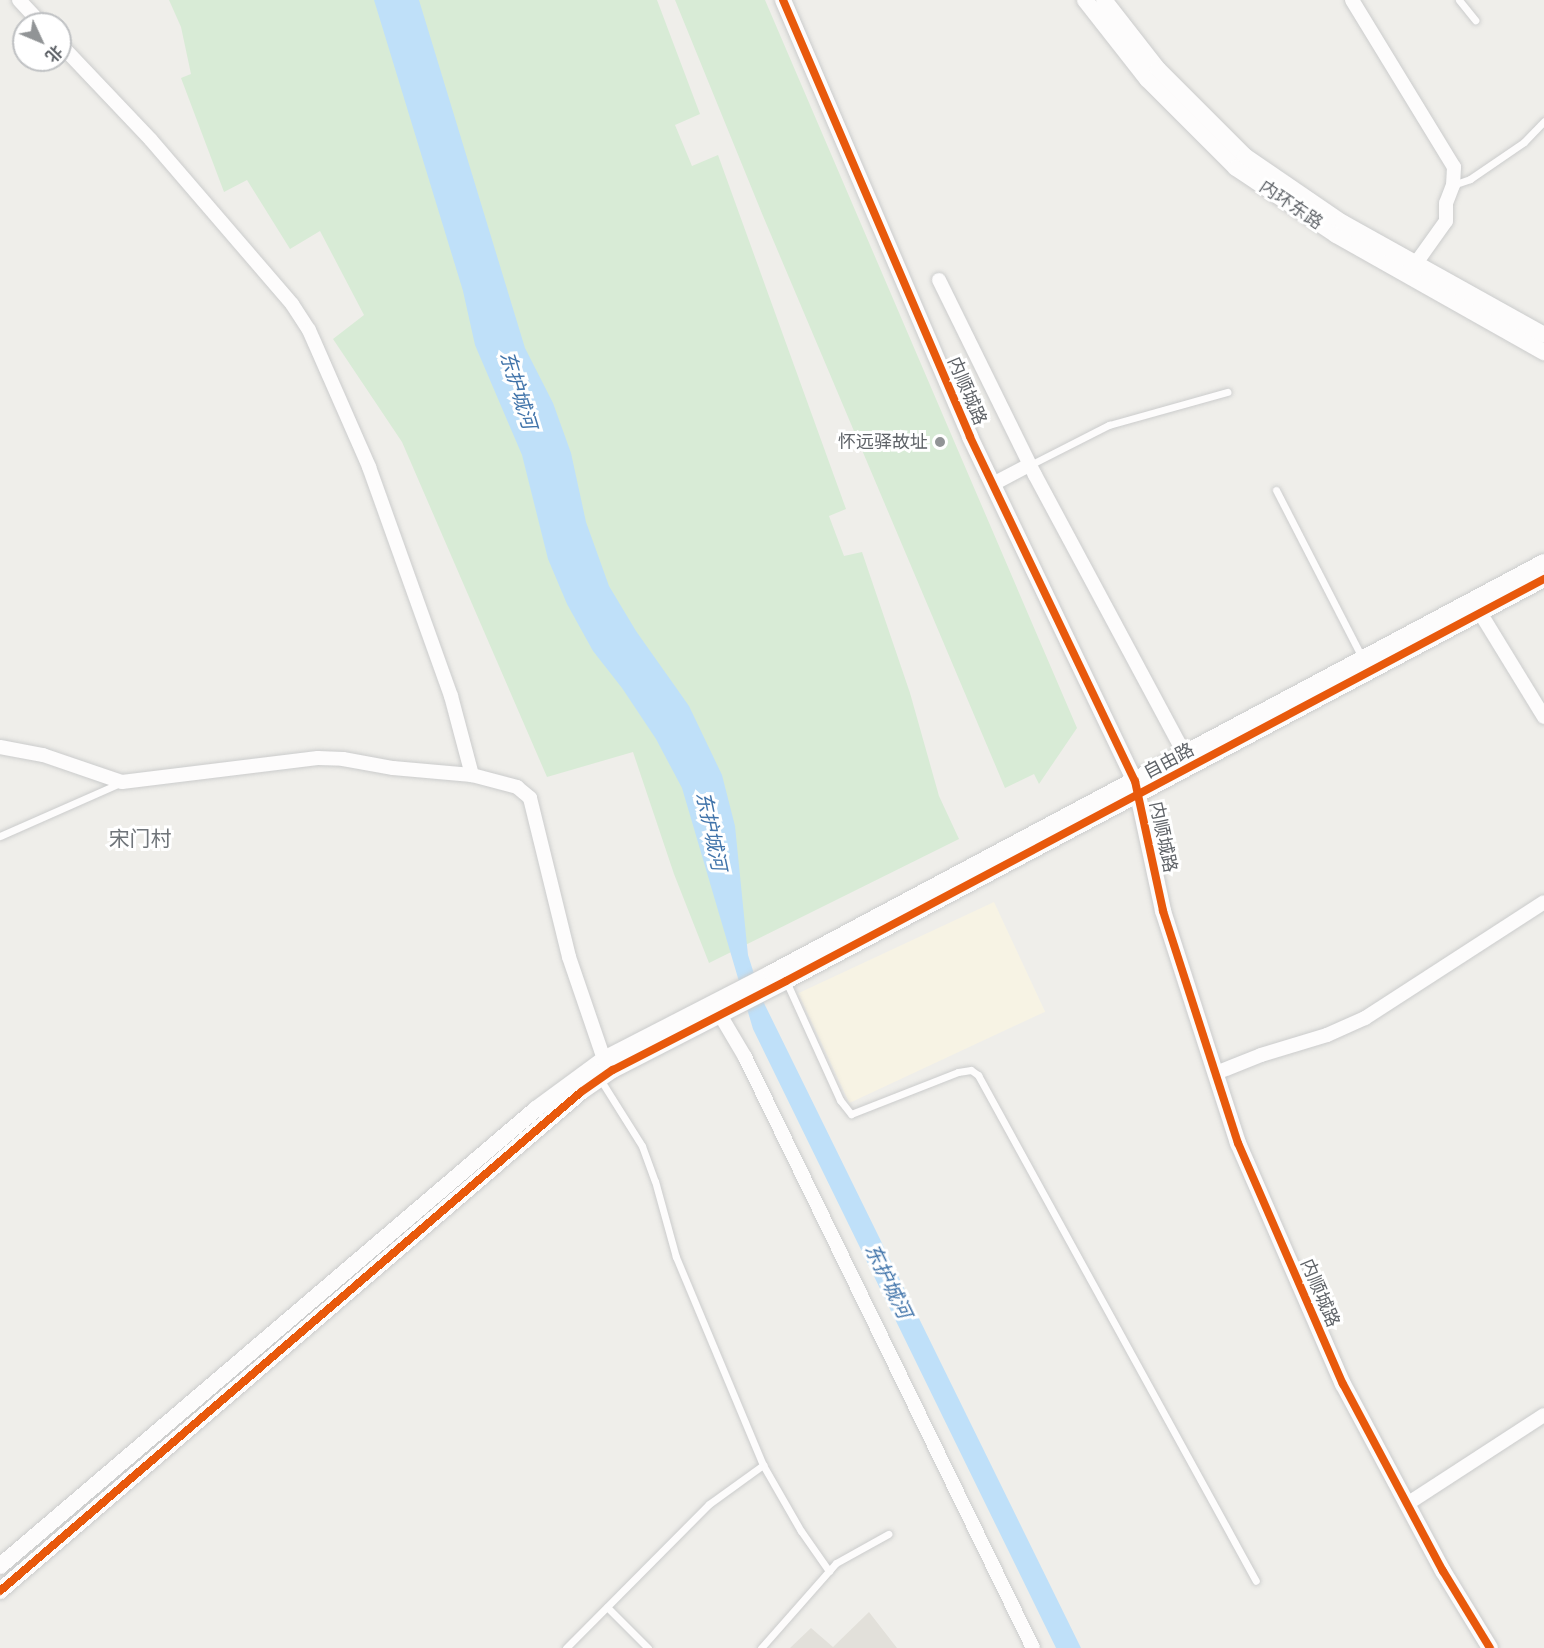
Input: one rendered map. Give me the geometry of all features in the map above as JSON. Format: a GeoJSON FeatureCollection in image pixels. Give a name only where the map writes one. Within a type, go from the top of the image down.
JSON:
{"type":"FeatureCollection","features":[{"type":"Feature","properties":{"kind":"street"},"geometry":{"type":"LineString","coordinates":[[19,0],[30,12]]}},
{"type":"Feature","properties":{"kind":"street","name":"内顺城路"},"geometry":{"type":"LineString","coordinates":[[783,0],[993,484],[1137,788],[1163,911],[1238,1143],[1343,1384],[1443,1572],[1490,1648]]}},
{"type":"Feature","properties":{"kind":"street","name":"内环东路"},"geometry":{"type":"LineString","coordinates":[[1085,0],[1147,79],[1236,168],[1336,235],[1544,352]]}},
{"type":"Feature","properties":{"kind":"street","name":"内环东路"},"geometry":{"type":"LineString","coordinates":[[1104,0],[1158,69],[1245,156],[1343,223],[1544,335]]}},
{"type":"Feature","properties":{"kind":"street"},"geometry":{"type":"LineString","coordinates":[[1352,0],[1454,167],[1453,185],[1446,203],[1446,221],[1416,263]]}},
{"type":"Feature","properties":{"kind":"street"},"geometry":{"type":"LineString","coordinates":[[72,57],[151,140],[292,304],[309,330],[341,399],[373,478],[451,696],[472,774]]}},
{"type":"Feature","properties":{"kind":"street"},"geometry":{"type":"LineString","coordinates":[[939,280],[1029,465],[1185,754]]}},
{"type":"Feature","properties":{"kind":"street"},"geometry":{"type":"LineString","coordinates":[[993,484],[1029,465]]}},
{"type":"Feature","properties":{"kind":"street","name":"自由路"},"geometry":{"type":"LineString","coordinates":[[725,1006],[778,980],[1476,607],[1544,562]]}},
{"type":"Feature","properties":{"kind":"street","name":"自由路"},"geometry":{"type":"LineString","coordinates":[[1137,788],[1185,754],[1363,659],[1476,607],[1544,579]]}},
{"type":"Feature","properties":{"kind":"street"},"geometry":{"type":"LineString","coordinates":[[1476,607],[1544,717]]}},
{"type":"Feature","properties":{"kind":"street"},"geometry":{"type":"LineString","coordinates":[[0,747],[42,755],[123,782],[318,758],[343,759],[393,768],[472,774],[517,787],[530,798],[569,957],[604,1059]]}},
{"type":"Feature","properties":{"kind":"street"},"geometry":{"type":"LineString","coordinates":[[1216,1073],[1261,1055],[1327,1035],[1365,1018],[1544,902]]}},
{"type":"Feature","properties":{"kind":"street"},"geometry":{"type":"LineString","coordinates":[[0,1566],[527,1117],[604,1059],[725,1006]]}},
{"type":"Feature","properties":{"kind":"street"},"geometry":{"type":"LineString","coordinates":[[0,1591],[600,1078],[725,1006]]}},
{"type":"Feature","properties":{"kind":"street"},"geometry":{"type":"LineString","coordinates":[[725,1006],[745,1057],[1033,1648]]}},
{"type":"Feature","properties":{"kind":"street"},"geometry":{"type":"LineString","coordinates":[[1407,1504],[1544,1415]]}},
{"type":"Feature","properties":{"kind":"lane"},"geometry":{"type":"LineString","coordinates":[[1459,0],[1475,20]]}},
{"type":"Feature","properties":{"kind":"lane"},"geometry":{"type":"LineString","coordinates":[[1453,185],[1470,179],[1524,142],[1544,121]]}},
{"type":"Feature","properties":{"kind":"lane"},"geometry":{"type":"LineString","coordinates":[[1029,465],[1109,425],[1227,392]]}},
{"type":"Feature","properties":{"kind":"lane"},"geometry":{"type":"LineString","coordinates":[[1276,490],[1363,659]]}},
{"type":"Feature","properties":{"kind":"lane"},"geometry":{"type":"LineString","coordinates":[[0,836],[123,782]]}},
{"type":"Feature","properties":{"kind":"lane"},"geometry":{"type":"LineString","coordinates":[[778,980],[840,1100],[851,1114],[958,1072],[971,1070],[978,1075],[1256,1581]]}},
{"type":"Feature","properties":{"kind":"lane"},"geometry":{"type":"LineString","coordinates":[[600,1078],[642,1146],[658,1191],[676,1257],[763,1465],[801,1531],[829,1571]]}},
{"type":"Feature","properties":{"kind":"lane"},"geometry":{"type":"LineString","coordinates":[[566,1648],[709,1504],[763,1465]]}},
{"type":"Feature","properties":{"kind":"lane"},"geometry":{"type":"LineString","coordinates":[[761,1648],[844,1556],[888,1534]]}},
{"type":"Feature","properties":{"kind":"lane"},"geometry":{"type":"LineString","coordinates":[[607,1607],[648,1648]]}},
{"type":"Feature","properties":{"kind":"shaded area"},"geometry":{"type":"Polygon","coordinates":[[[994,902],[1045,1012],[849,1103],[798,993],[994,902]]]}},
{"type":"Feature","properties":{"kind":"shaded area"},"geometry":{"type":"Polygon","coordinates":[[[869,1612],[897,1648],[790,1648],[811,1628],[833,1647],[869,1612]]]}},
{"type":"Feature","properties":{"kind":"green space"},"geometry":{"type":"Polygon","coordinates":[[[169,0],[657,0],[700,114],[675,125],[692,166],[718,155],[846,509],[829,516],[844,556],[862,552],[910,693],[939,796],[959,839],[709,963],[674,874],[633,752],[547,777],[402,442],[333,339],[364,315],[320,231],[290,249],[247,180],[224,192],[181,78],[191,74],[181,27],[169,0]]]}},
{"type":"Feature","properties":{"kind":"green space"},"geometry":{"type":"Polygon","coordinates":[[[675,0],[765,0],[1077,728],[1039,784],[1034,774],[1005,788],[763,216],[675,0]]]}},
{"type":"Feature","properties":{"kind":"water","name":"东护城河"},"geometry":{"type":"Polygon","coordinates":[[[374,0],[419,0],[525,348],[553,403],[571,453],[586,522],[609,586],[636,631],[689,706],[722,775],[735,826],[748,955],[762,999],[1081,1648],[1056,1648],[753,1029],[682,788],[656,739],[622,688],[593,651],[567,604],[548,559],[522,455],[475,345],[463,291],[374,0]]]}},
{"type":"Feature","properties":{"kind":"cycle path"},"geometry":{"type":"LineString","coordinates":[[783,0],[970,437],[1135,781],[1163,911],[1238,1143],[1343,1384],[1443,1571],[1490,1648]]}},
{"type":"Feature","properties":{"kind":"cycle path"},"geometry":{"type":"LineString","coordinates":[[0,1591],[581,1092],[613,1070],[786,981],[1544,579]]}},
{"type":"Feature","properties":{"kind":"place","name":"怀远驿故址"},"geometry":{"type":"Point","coordinates":[940,442]}},
{"type":"Feature","properties":{"kind":"district","name":"宋门村"},"geometry":{"type":"Point","coordinates":[140,839]}}]}
